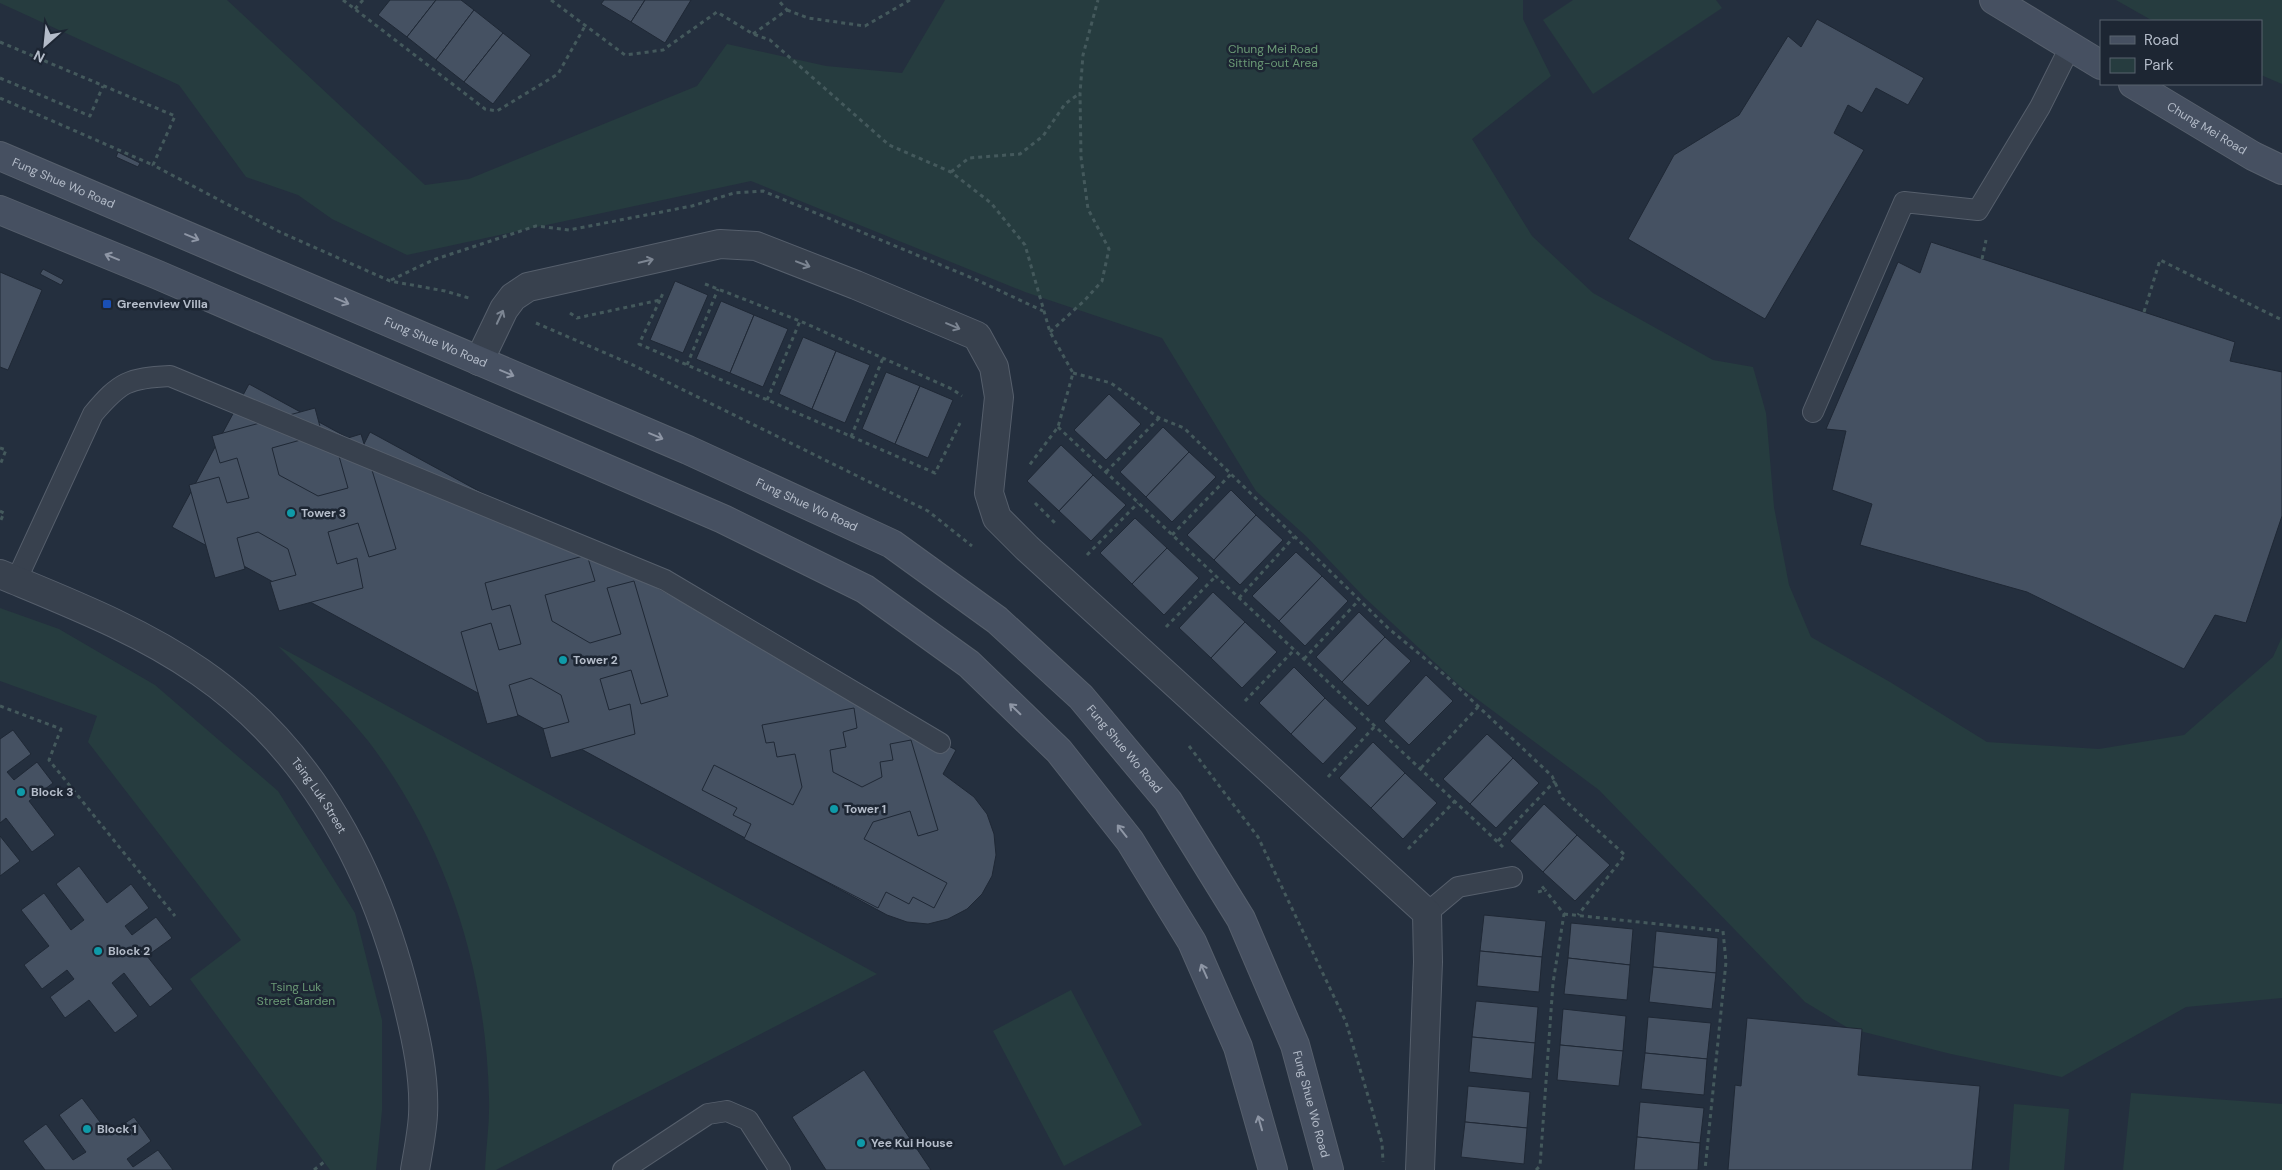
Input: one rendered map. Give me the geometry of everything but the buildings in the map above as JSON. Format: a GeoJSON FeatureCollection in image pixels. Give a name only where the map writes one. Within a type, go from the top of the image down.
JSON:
{"type":"FeatureCollection","features":[{"type":"Feature","properties":{"kind":"main road"},"geometry":{"type":"LineString","coordinates":[[1994,0],[2100,64]]}},
{"type":"Feature","properties":{"kind":"main road","name":"Chung Mei Road"},"geometry":{"type":"LineString","coordinates":[[2135,85],[2253,156],[2282,170]]}},
{"type":"Feature","properties":{"kind":"main road","name":"Fung Shue Wo Road"},"geometry":{"type":"LineString","coordinates":[[0,156],[688,450],[892,544],[997,620],[1081,698],[1168,801],[1240,919],[1295,1045],[1329,1170]]}},
{"type":"Feature","properties":{"kind":"main road"},"geometry":{"type":"LineString","coordinates":[[0,210],[167,279],[723,519],[864,589],[969,664],[1059,751],[1130,841],[1192,942],[1238,1047],[1273,1170]]}},
{"type":"Feature","properties":{"kind":"street"},"geometry":{"type":"LineString","coordinates":[[479,361],[504,309],[513,297],[528,287],[720,244],[756,246],[856,284],[977,336],[994,367],[999,398],[990,493],[997,518],[1027,548],[1427,913],[1428,962],[1420,1170]]}},
{"type":"Feature","properties":{"kind":"street","name":"Tsing Luk Street"},"geometry":{"type":"LineString","coordinates":[[8,577],[115,624],[199,671],[236,700],[272,734],[302,770],[330,809],[353,849],[378,903],[395,953],[412,1021],[420,1067],[423,1114],[415,1170]]}},
{"type":"Feature","properties":{"kind":"lane"},"geometry":{"type":"LineString","coordinates":[[1813,412],[1904,202],[1978,210],[2040,107],[2070,47]]}},
{"type":"Feature","properties":{"kind":"lane"},"geometry":{"type":"LineString","coordinates":[[8,577],[93,414],[112,391],[140,377],[170,376],[665,580],[940,743]]}},
{"type":"Feature","properties":{"kind":"lane"},"geometry":{"type":"LineString","coordinates":[[1427,913],[1458,887],[1512,877]]}},
{"type":"Feature","properties":{"kind":"lane"},"geometry":{"type":"LineString","coordinates":[[623,1170],[708,1114],[727,1111],[748,1120],[780,1170]]}},
{"type":"Feature","properties":{"kind":"path"},"geometry":{"type":"LineString","coordinates":[[343,0],[485,109],[497,111],[558,74],[586,26]]}},
{"type":"Feature","properties":{"kind":"path"},"geometry":{"type":"LineString","coordinates":[[354,9],[363,0]]}},
{"type":"Feature","properties":{"kind":"path"},"geometry":{"type":"LineString","coordinates":[[551,0],[625,55],[663,50],[716,12],[753,34],[770,40],[889,146],[951,172],[991,203],[1026,245],[1050,332],[1074,373],[1111,383],[1159,418],[1184,428],[1388,628],[1478,707],[1552,776],[1562,798],[1625,855],[1578,915]]}},
{"type":"Feature","properties":{"kind":"path"},"geometry":{"type":"LineString","coordinates":[[778,0],[787,10],[808,18],[865,26],[910,0]]}},
{"type":"Feature","properties":{"kind":"path"},"geometry":{"type":"LineString","coordinates":[[1050,332],[1085,300],[1102,281],[1109,249],[1088,209],[1081,157],[1080,93],[1083,55],[1098,0]]}},
{"type":"Feature","properties":{"kind":"path"},"geometry":{"type":"LineString","coordinates":[[753,34],[787,10]]}},
{"type":"Feature","properties":{"kind":"path"},"geometry":{"type":"LineString","coordinates":[[0,42],[160,110]]}},
{"type":"Feature","properties":{"kind":"path"},"geometry":{"type":"LineString","coordinates":[[0,78],[90,116],[103,86]]}},
{"type":"Feature","properties":{"kind":"path"},"geometry":{"type":"LineString","coordinates":[[951,172],[969,158],[1020,154],[1043,136],[1065,104],[1080,93]]}},
{"type":"Feature","properties":{"kind":"path"},"geometry":{"type":"LineString","coordinates":[[0,98],[153,165]]}},
{"type":"Feature","properties":{"kind":"path"},"geometry":{"type":"LineString","coordinates":[[1982,259],[1986,240]]}},
{"type":"Feature","properties":{"kind":"path"},"geometry":{"type":"LineString","coordinates":[[2144,312],[2160,260],[2282,320]]}},
{"type":"Feature","properties":{"kind":"path"},"geometry":{"type":"LineString","coordinates":[[702,282],[800,321],[952,389],[964,398]]}},
{"type":"Feature","properties":{"kind":"path"},"geometry":{"type":"LineString","coordinates":[[687,365],[718,289]]}},
{"type":"Feature","properties":{"kind":"path"},"geometry":{"type":"LineString","coordinates":[[663,291],[639,344],[935,473],[962,420]]}},
{"type":"Feature","properties":{"kind":"path"},"geometry":{"type":"LineString","coordinates":[[569,312],[577,318],[660,300]]}},
{"type":"Feature","properties":{"kind":"path"},"geometry":{"type":"LineString","coordinates":[[767,400],[800,321]]}},
{"type":"Feature","properties":{"kind":"path"},"geometry":{"type":"LineString","coordinates":[[851,436],[883,358]]}},
{"type":"Feature","properties":{"kind":"path"},"geometry":{"type":"LineString","coordinates":[[1016,484],[1058,427],[1074,373]]}},
{"type":"Feature","properties":{"kind":"path"},"geometry":{"type":"LineString","coordinates":[[1106,472],[1159,418]]}},
{"type":"Feature","properties":{"kind":"path"},"geometry":{"type":"LineString","coordinates":[[1058,427],[1504,848]]}},
{"type":"Feature","properties":{"kind":"path"},"geometry":{"type":"LineString","coordinates":[[0,448],[6,450],[0,464]]}},
{"type":"Feature","properties":{"kind":"path"},"geometry":{"type":"LineString","coordinates":[[992,465],[1016,484],[1061,529]]}},
{"type":"Feature","properties":{"kind":"path"},"geometry":{"type":"LineString","coordinates":[[1172,535],[1231,474]]}},
{"type":"Feature","properties":{"kind":"path"},"geometry":{"type":"LineString","coordinates":[[1087,555],[1138,503]]}},
{"type":"Feature","properties":{"kind":"path"},"geometry":{"type":"LineString","coordinates":[[0,511],[4,513],[0,522]]}},
{"type":"Feature","properties":{"kind":"path"},"geometry":{"type":"LineString","coordinates":[[1239,598],[1294,537]]}},
{"type":"Feature","properties":{"kind":"path"},"geometry":{"type":"LineString","coordinates":[[1081,549],[1094,561]]}},
{"type":"Feature","properties":{"kind":"path"},"geometry":{"type":"LineString","coordinates":[[1163,629],[1216,576]]}},
{"type":"Feature","properties":{"kind":"path"},"geometry":{"type":"LineString","coordinates":[[1304,659],[1359,600]]}},
{"type":"Feature","properties":{"kind":"path"},"geometry":{"type":"LineString","coordinates":[[1242,705],[1294,650]]}},
{"type":"Feature","properties":{"kind":"path"},"geometry":{"type":"LineString","coordinates":[[0,706],[61,729],[49,760],[174,916]]}},
{"type":"Feature","properties":{"kind":"path"},"geometry":{"type":"LineString","coordinates":[[1421,768],[1478,707]]}},
{"type":"Feature","properties":{"kind":"path"},"geometry":{"type":"LineString","coordinates":[[1322,783],[1375,726]]}},
{"type":"Feature","properties":{"kind":"path"},"geometry":{"type":"LineString","coordinates":[[1498,841],[1554,781]]}},
{"type":"Feature","properties":{"kind":"path"},"geometry":{"type":"LineString","coordinates":[[1404,854],[1455,801]]}},
{"type":"Feature","properties":{"kind":"path"},"geometry":{"type":"LineString","coordinates":[[1535,878],[1564,914],[1553,983],[1540,1166],[1536,1170]]}},
{"type":"Feature","properties":{"kind":"path"},"geometry":{"type":"LineString","coordinates":[[1536,893],[1545,890]]}},
{"type":"Feature","properties":{"kind":"path"},"geometry":{"type":"LineString","coordinates":[[1564,914],[1723,930],[1726,962],[1705,1170]]}},
{"type":"Feature","properties":{"kind":"path"},"geometry":{"type":"LineString","coordinates":[[314,1170],[324,1162]]}},
{"type":"Feature","properties":{"kind":"green space","name":"Chung Mei Road Sitting-out Area"},"geometry":{"type":"Polygon","coordinates":[[[0,0],[227,0],[425,185],[469,179],[697,86],[727,44],[826,66],[902,73],[945,0],[1523,0],[1523,19],[1551,76],[1472,139],[1532,236],[1593,293],[1713,360],[1753,367],[1766,413],[1774,507],[1789,585],[1811,637],[1890,682],[1987,742],[2099,749],[2184,735],[2273,657],[2282,637],[2282,998],[2186,1007],[2062,1077],[1951,1054],[1848,1028],[1805,1002],[1599,790],[1461,687],[1364,597],[1307,537],[1256,491],[1162,338],[1025,292],[751,181],[407,255],[332,219],[298,195],[246,177],[179,85],[0,3],[0,0]]]}},
{"type":"Feature","properties":{"kind":"green space"},"geometry":{"type":"Polygon","coordinates":[[[1573,0],[1716,0],[1722,8],[1593,94],[1543,20],[1573,0]]]}},
{"type":"Feature","properties":{"kind":"green space"},"geometry":{"type":"Polygon","coordinates":[[[2116,0],[2282,0],[2282,84],[2262,75],[2262,20],[2151,20],[2116,0]]]}},
{"type":"Feature","properties":{"kind":"green space","name":"Tsing Luk Street Garden"},"geometry":{"type":"Polygon","coordinates":[[[0,608],[59,629],[155,685],[278,791],[355,913],[382,1020],[382,1110],[376,1170],[330,1170],[190,979],[241,940],[88,742],[97,716],[0,681],[0,608]]]}},
{"type":"Feature","properties":{"kind":"green space"},"geometry":{"type":"Polygon","coordinates":[[[278,646],[877,974],[496,1170],[485,1170],[489,1098],[486,1050],[480,1003],[470,956],[457,911],[440,866],[420,823],[396,782],[369,742],[337,705],[278,646]]]}},
{"type":"Feature","properties":{"kind":"green space"},"geometry":{"type":"Polygon","coordinates":[[[1071,990],[1142,1125],[1064,1166],[993,1031],[1071,990]]]}},
{"type":"Feature","properties":{"kind":"green space"},"geometry":{"type":"Polygon","coordinates":[[[2131,1093],[2282,1104],[2282,1170],[2123,1170],[2131,1093]]]}},
{"type":"Feature","properties":{"kind":"green space"},"geometry":{"type":"Polygon","coordinates":[[[2014,1104],[2069,1109],[2064,1170],[2009,1170],[2014,1104]]]}},
{"type":"Feature","properties":{"kind":"place","name":"Greenview Villa"},"geometry":{"type":"Point","coordinates":[107,304]}},
{"type":"Feature","properties":{"kind":"place","name":"Tower 3"},"geometry":{"type":"Point","coordinates":[291,513]}},
{"type":"Feature","properties":{"kind":"place","name":"Tower 2"},"geometry":{"type":"Point","coordinates":[563,660]}},
{"type":"Feature","properties":{"kind":"place","name":"Block 3"},"geometry":{"type":"Point","coordinates":[21,792]}},
{"type":"Feature","properties":{"kind":"place","name":"Tower 1"},"geometry":{"type":"Point","coordinates":[834,809]}},
{"type":"Feature","properties":{"kind":"place","name":"Block 2"},"geometry":{"type":"Point","coordinates":[98,951]}},
{"type":"Feature","properties":{"kind":"place","name":"Block 1"},"geometry":{"type":"Point","coordinates":[87,1129]}},
{"type":"Feature","properties":{"kind":"place","name":"Yee Kui House"},"geometry":{"type":"Point","coordinates":[861,1143]}}]}
